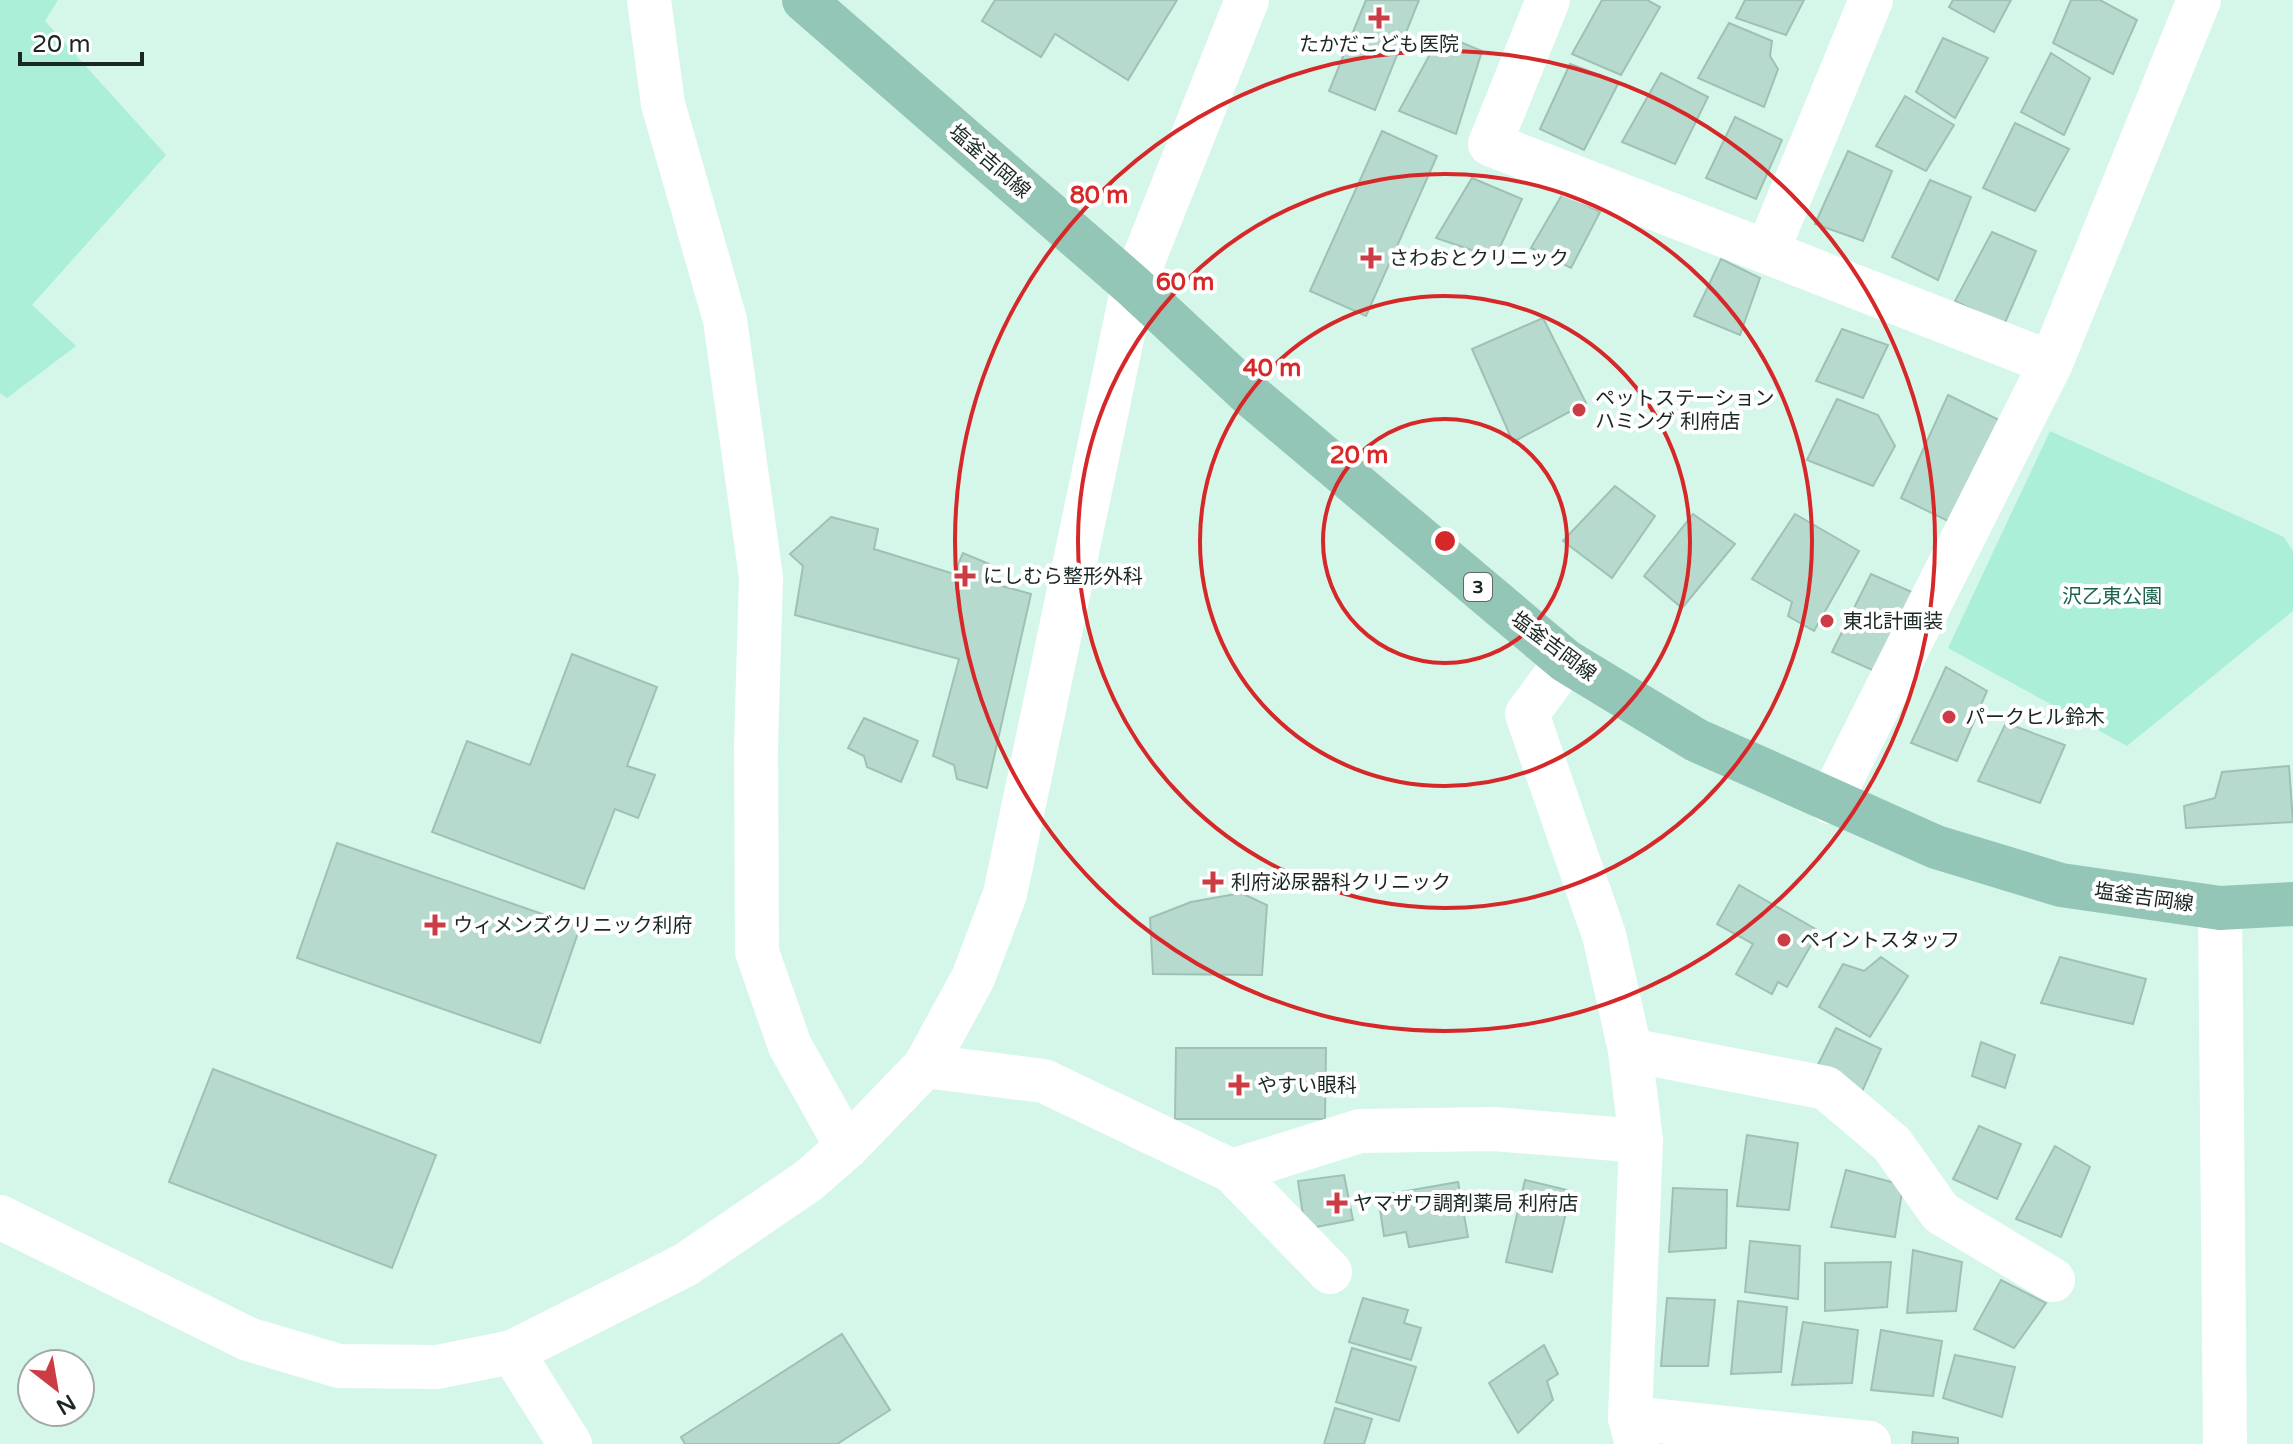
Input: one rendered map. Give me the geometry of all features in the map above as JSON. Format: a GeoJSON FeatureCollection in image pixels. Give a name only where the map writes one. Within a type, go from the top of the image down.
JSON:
{"type":"FeatureCollection","features":[{"type":"Feature","properties":{"kind":"main road","name":"塩釜吉岡線"},"geometry":{"type":"LineString","coordinates":[[804,0],[1133,286],[1250,395],[1566,661],[1696,740],[1936,847],[2061,885],[2220,908],[2293,904]]}},
{"type":"Feature","properties":{"kind":"street"},"geometry":{"type":"LineString","coordinates":[[649,0],[663,104],[725,320],[761,577],[756,745],[757,952],[790,1046],[847,1147]]}},
{"type":"Feature","properties":{"kind":"street"},"geometry":{"type":"LineString","coordinates":[[0,1217],[248,1339],[339,1366],[437,1367],[512,1352],[685,1265],[808,1181],[847,1147],[925,1066],[973,978],[1005,894],[1133,286],[1247,0]]}},
{"type":"Feature","properties":{"kind":"street"},"geometry":{"type":"LineString","coordinates":[[1548,0],[1490,144],[2051,363]]}},
{"type":"Feature","properties":{"kind":"street"},"geometry":{"type":"LineString","coordinates":[[1767,252],[1871,0]]}},
{"type":"Feature","properties":{"kind":"street"},"geometry":{"type":"LineString","coordinates":[[1830,802],[2051,363],[2199,0]]}},
{"type":"Feature","properties":{"kind":"street"},"geometry":{"type":"LineString","coordinates":[[1566,661],[1527,714],[1604,935],[1630,1050],[1641,1141],[1633,1431],[1869,1443]]}},
{"type":"Feature","properties":{"kind":"street"},"geometry":{"type":"LineString","coordinates":[[2220,908],[2225,1444]]}},
{"type":"Feature","properties":{"kind":"street"},"geometry":{"type":"LineString","coordinates":[[1630,1050],[1826,1088],[1892,1144],[1941,1213],[2053,1280]]}},
{"type":"Feature","properties":{"kind":"street"},"geometry":{"type":"LineString","coordinates":[[925,1066],[1044,1081],[1232,1171],[1330,1272]]}},
{"type":"Feature","properties":{"kind":"street"},"geometry":{"type":"LineString","coordinates":[[1232,1171],[1360,1131],[1493,1129],[1641,1141]]}},
{"type":"Feature","properties":{"kind":"street"},"geometry":{"type":"LineString","coordinates":[[512,1352],[570,1444]]}},
{"type":"Feature","properties":{"kind":"green space"},"geometry":{"type":"Polygon","coordinates":[[[0,0],[58,0],[45,21],[166,155],[32,305],[76,346],[7,398],[0,393],[0,0]]]}},
{"type":"Feature","properties":{"kind":"green space","name":"沢乙東公園"},"geometry":{"type":"Polygon","coordinates":[[[2050,431],[2284,537],[2293,551],[2293,611],[2127,746],[1948,648],[2050,431]]]}},
{"type":"Feature","properties":{"kind":"building"},"geometry":{"type":"Polygon","coordinates":[[[995,0],[1177,0],[1128,80],[1055,34],[1041,57],[982,21],[995,0]]]}},
{"type":"Feature","properties":{"kind":"building"},"geometry":{"type":"Polygon","coordinates":[[[1366,0],[1419,0],[1375,110],[1329,91],[1366,0]]]}},
{"type":"Feature","properties":{"kind":"building"},"geometry":{"type":"Polygon","coordinates":[[[1602,0],[1647,0],[1660,7],[1621,75],[1572,54],[1602,0]]]}},
{"type":"Feature","properties":{"kind":"building"},"geometry":{"type":"Polygon","coordinates":[[[1745,0],[1804,0],[1786,35],[1736,18],[1745,0]]]}},
{"type":"Feature","properties":{"kind":"building"},"geometry":{"type":"Polygon","coordinates":[[[1953,0],[2011,0],[1994,32],[1949,7],[1953,0]]]}},
{"type":"Feature","properties":{"kind":"building"},"geometry":{"type":"Polygon","coordinates":[[[2071,0],[2100,0],[2137,20],[2113,74],[2053,43],[2071,0]]]}},
{"type":"Feature","properties":{"kind":"building"},"geometry":{"type":"Polygon","coordinates":[[[1729,23],[1772,41],[1770,56],[1778,69],[1764,107],[1698,78],[1729,23]]]}},
{"type":"Feature","properties":{"kind":"building"},"geometry":{"type":"Polygon","coordinates":[[[1441,34],[1482,51],[1456,134],[1399,111],[1441,34]]]}},
{"type":"Feature","properties":{"kind":"building"},"geometry":{"type":"Polygon","coordinates":[[[1943,38],[1988,58],[1955,118],[1916,92],[1943,38]]]}},
{"type":"Feature","properties":{"kind":"building"},"geometry":{"type":"Polygon","coordinates":[[[2051,53],[2090,78],[2064,135],[2021,112],[2051,53]]]}},
{"type":"Feature","properties":{"kind":"building"},"geometry":{"type":"Polygon","coordinates":[[[1570,64],[1619,82],[1584,150],[1540,129],[1570,64]]]}},
{"type":"Feature","properties":{"kind":"building"},"geometry":{"type":"Polygon","coordinates":[[[1661,73],[1708,97],[1675,164],[1622,142],[1661,73]]]}},
{"type":"Feature","properties":{"kind":"building"},"geometry":{"type":"Polygon","coordinates":[[[1905,96],[1954,125],[1926,171],[1876,146],[1905,96]]]}},
{"type":"Feature","properties":{"kind":"building"},"geometry":{"type":"Polygon","coordinates":[[[1735,117],[1782,140],[1756,199],[1706,178],[1735,117]]]}},
{"type":"Feature","properties":{"kind":"building"},"geometry":{"type":"Polygon","coordinates":[[[2015,123],[2069,149],[2035,211],[1983,188],[2015,123]]]}},
{"type":"Feature","properties":{"kind":"building"},"geometry":{"type":"Polygon","coordinates":[[[1382,131],[1437,156],[1366,316],[1310,291],[1382,131]]]}},
{"type":"Feature","properties":{"kind":"building"},"geometry":{"type":"Polygon","coordinates":[[[1848,151],[1892,171],[1863,241],[1815,224],[1848,151]]]}},
{"type":"Feature","properties":{"kind":"building"},"geometry":{"type":"Polygon","coordinates":[[[1472,178],[1522,199],[1495,258],[1436,238],[1472,178]]]}},
{"type":"Feature","properties":{"kind":"building"},"geometry":{"type":"Polygon","coordinates":[[[1930,180],[1971,197],[1938,280],[1892,257],[1930,180]]]}},
{"type":"Feature","properties":{"kind":"building"},"geometry":{"type":"Polygon","coordinates":[[[1563,193],[1600,212],[1571,268],[1531,248],[1563,193]]]}},
{"type":"Feature","properties":{"kind":"building"},"geometry":{"type":"Polygon","coordinates":[[[1992,232],[2036,251],[2004,325],[1955,301],[1992,232]]]}},
{"type":"Feature","properties":{"kind":"building"},"geometry":{"type":"Polygon","coordinates":[[[1721,259],[1760,278],[1740,335],[1694,316],[1721,259]]]}},
{"type":"Feature","properties":{"kind":"building"},"geometry":{"type":"Polygon","coordinates":[[[1543,318],[1586,403],[1513,442],[1472,349],[1543,318]]]}},
{"type":"Feature","properties":{"kind":"building"},"geometry":{"type":"Polygon","coordinates":[[[1842,329],[1888,345],[1863,398],[1816,381],[1842,329]]]}},
{"type":"Feature","properties":{"kind":"building"},"geometry":{"type":"Polygon","coordinates":[[[1948,395],[1999,420],[1952,523],[1901,498],[1948,395]]]}},
{"type":"Feature","properties":{"kind":"building"},"geometry":{"type":"Polygon","coordinates":[[[1837,399],[1878,415],[1895,446],[1873,486],[1807,460],[1837,399]]]}},
{"type":"Feature","properties":{"kind":"building"},"geometry":{"type":"Polygon","coordinates":[[[1615,486],[1655,516],[1612,578],[1563,541],[1615,486]]]}},
{"type":"Feature","properties":{"kind":"building"},"geometry":{"type":"Polygon","coordinates":[[[1693,514],[1735,544],[1682,608],[1644,576],[1693,514]]]}},
{"type":"Feature","properties":{"kind":"building"},"geometry":{"type":"Polygon","coordinates":[[[1795,514],[1859,551],[1814,631],[1788,616],[1792,602],[1752,579],[1795,514]]]}},
{"type":"Feature","properties":{"kind":"building"},"geometry":{"type":"Polygon","coordinates":[[[831,517],[878,529],[874,549],[954,574],[963,553],[989,564],[988,582],[1031,594],[987,788],[957,779],[954,765],[933,756],[959,659],[795,615],[803,566],[790,554],[831,517]]]}},
{"type":"Feature","properties":{"kind":"building"},"geometry":{"type":"Polygon","coordinates":[[[1871,574],[1914,593],[1879,673],[1832,652],[1871,574]]]}},
{"type":"Feature","properties":{"kind":"building"},"geometry":{"type":"Polygon","coordinates":[[[572,654],[657,687],[627,766],[655,775],[638,818],[615,809],[584,889],[432,832],[467,741],[530,765],[572,654]]]}},
{"type":"Feature","properties":{"kind":"building","name":"パークヒル鈴木"},"geometry":{"type":"Polygon","coordinates":[[[1946,667],[1987,691],[1957,761],[1911,743],[1946,667]]]}},
{"type":"Feature","properties":{"kind":"building"},"geometry":{"type":"Polygon","coordinates":[[[864,718],[918,741],[901,782],[867,767],[864,756],[848,748],[864,718]]]}},
{"type":"Feature","properties":{"kind":"building"},"geometry":{"type":"Polygon","coordinates":[[[2006,723],[2065,745],[2040,803],[1978,781],[2006,723]]]}},
{"type":"Feature","properties":{"kind":"building"},"geometry":{"type":"Polygon","coordinates":[[[2289,766],[2293,822],[2186,828],[2184,806],[2215,798],[2222,772],[2289,766]]]}},
{"type":"Feature","properties":{"kind":"building"},"geometry":{"type":"Polygon","coordinates":[[[337,843],[580,927],[540,1043],[297,958],[337,843]]]}},
{"type":"Feature","properties":{"kind":"building"},"geometry":{"type":"Polygon","coordinates":[[[1739,885],[1819,931],[1787,987],[1778,982],[1772,994],[1736,974],[1753,944],[1717,924],[1739,885]]]}},
{"type":"Feature","properties":{"kind":"building"},"geometry":{"type":"Polygon","coordinates":[[[1241,893],[1267,905],[1262,975],[1153,974],[1150,918],[1191,902],[1241,893]]]}},
{"type":"Feature","properties":{"kind":"building"},"geometry":{"type":"Polygon","coordinates":[[[1881,957],[1908,976],[1870,1037],[1819,1007],[1843,964],[1864,971],[1881,957]]]}},
{"type":"Feature","properties":{"kind":"building"},"geometry":{"type":"Polygon","coordinates":[[[2060,957],[2146,979],[2133,1024],[2041,1003],[2060,957]]]}},
{"type":"Feature","properties":{"kind":"building"},"geometry":{"type":"Polygon","coordinates":[[[1836,1028],[1881,1049],[1860,1096],[1813,1075],[1836,1028]]]}},
{"type":"Feature","properties":{"kind":"building"},"geometry":{"type":"Polygon","coordinates":[[[1981,1042],[2015,1055],[2005,1088],[1972,1076],[1981,1042]]]}},
{"type":"Feature","properties":{"kind":"building"},"geometry":{"type":"Polygon","coordinates":[[[1176,1048],[1326,1048],[1325,1119],[1175,1119],[1176,1048]]]}},
{"type":"Feature","properties":{"kind":"building"},"geometry":{"type":"Polygon","coordinates":[[[213,1069],[436,1155],[392,1268],[169,1182],[213,1069]]]}},
{"type":"Feature","properties":{"kind":"building"},"geometry":{"type":"Polygon","coordinates":[[[1979,1126],[2021,1144],[1997,1199],[1953,1179],[1979,1126]]]}},
{"type":"Feature","properties":{"kind":"building"},"geometry":{"type":"Polygon","coordinates":[[[1747,1135],[1798,1143],[1789,1210],[1737,1206],[1747,1135]]]}},
{"type":"Feature","properties":{"kind":"building"},"geometry":{"type":"Polygon","coordinates":[[[2055,1146],[2090,1167],[2061,1237],[2016,1219],[2055,1146]]]}},
{"type":"Feature","properties":{"kind":"building"},"geometry":{"type":"Polygon","coordinates":[[[1846,1170],[1903,1185],[1895,1237],[1831,1227],[1846,1170]]]}},
{"type":"Feature","properties":{"kind":"building"},"geometry":{"type":"Polygon","coordinates":[[[1344,1175],[1353,1220],[1305,1229],[1298,1181],[1344,1175]]]}},
{"type":"Feature","properties":{"kind":"building"},"geometry":{"type":"Polygon","coordinates":[[[1525,1180],[1571,1191],[1552,1272],[1506,1262],[1525,1180]]]}},
{"type":"Feature","properties":{"kind":"building"},"geometry":{"type":"Polygon","coordinates":[[[1458,1182],[1468,1237],[1409,1247],[1406,1232],[1384,1236],[1378,1196],[1458,1182]]]}},
{"type":"Feature","properties":{"kind":"building"},"geometry":{"type":"Polygon","coordinates":[[[1673,1188],[1727,1190],[1726,1248],[1669,1252],[1673,1188]]]}},
{"type":"Feature","properties":{"kind":"building"},"geometry":{"type":"Polygon","coordinates":[[[1750,1241],[1800,1246],[1798,1299],[1745,1292],[1750,1241]]]}},
{"type":"Feature","properties":{"kind":"building"},"geometry":{"type":"Polygon","coordinates":[[[1913,1250],[1962,1262],[1956,1311],[1907,1313],[1913,1250]]]}},
{"type":"Feature","properties":{"kind":"building"},"geometry":{"type":"Polygon","coordinates":[[[1891,1262],[1887,1307],[1825,1311],[1825,1263],[1891,1262]]]}},
{"type":"Feature","properties":{"kind":"building"},"geometry":{"type":"Polygon","coordinates":[[[2001,1280],[2046,1303],[2014,1348],[1974,1329],[2001,1280]]]}},
{"type":"Feature","properties":{"kind":"building"},"geometry":{"type":"Polygon","coordinates":[[[1363,1298],[1408,1310],[1404,1323],[1421,1328],[1411,1360],[1349,1342],[1363,1298]]]}},
{"type":"Feature","properties":{"kind":"building"},"geometry":{"type":"Polygon","coordinates":[[[1667,1298],[1715,1300],[1708,1366],[1661,1366],[1667,1298]]]}},
{"type":"Feature","properties":{"kind":"building"},"geometry":{"type":"Polygon","coordinates":[[[1738,1301],[1787,1307],[1781,1372],[1731,1374],[1738,1301]]]}},
{"type":"Feature","properties":{"kind":"building"},"geometry":{"type":"Polygon","coordinates":[[[1803,1322],[1858,1330],[1852,1383],[1792,1385],[1803,1322]]]}},
{"type":"Feature","properties":{"kind":"building"},"geometry":{"type":"Polygon","coordinates":[[[1881,1330],[1942,1341],[1933,1396],[1871,1390],[1881,1330]]]}},
{"type":"Feature","properties":{"kind":"building"},"geometry":{"type":"Polygon","coordinates":[[[842,1334],[890,1410],[837,1444],[685,1444],[681,1437],[842,1334]]]}},
{"type":"Feature","properties":{"kind":"building"},"geometry":{"type":"Polygon","coordinates":[[[1544,1345],[1558,1374],[1547,1381],[1553,1400],[1518,1433],[1489,1383],[1544,1345]]]}},
{"type":"Feature","properties":{"kind":"building"},"geometry":{"type":"Polygon","coordinates":[[[1352,1348],[1416,1367],[1399,1421],[1336,1402],[1352,1348]]]}},
{"type":"Feature","properties":{"kind":"building"},"geometry":{"type":"Polygon","coordinates":[[[1955,1355],[2015,1367],[2002,1417],[1943,1398],[1955,1355]]]}},
{"type":"Feature","properties":{"kind":"building"},"geometry":{"type":"Polygon","coordinates":[[[1335,1408],[1372,1419],[1364,1444],[1324,1444],[1335,1408]]]}},
{"type":"Feature","properties":{"kind":"building"},"geometry":{"type":"Polygon","coordinates":[[[1913,1432],[1958,1438],[1958,1444],[1912,1444],[1913,1432]]]}},
{"type":"Feature","properties":{"kind":"place","name":"たかだこども医院"},"geometry":{"type":"Point","coordinates":[1379,18]}},
{"type":"Feature","properties":{"kind":"place","name":"さわおとクリニック"},"geometry":{"type":"Point","coordinates":[1371,258]}},
{"type":"Feature","properties":{"kind":"place","name":"ペットステーション ハミング 利府店"},"geometry":{"type":"Point","coordinates":[1579,410]}},
{"type":"Feature","properties":{"kind":"place","name":"にしむら整形外科"},"geometry":{"type":"Point","coordinates":[965,576]}},
{"type":"Feature","properties":{"kind":"place","name":"東北計画装"},"geometry":{"type":"Point","coordinates":[1827,621]}},
{"type":"Feature","properties":{"kind":"place","name":"パークヒル鈴木"},"geometry":{"type":"Point","coordinates":[1949,717]}},
{"type":"Feature","properties":{"kind":"place","name":"利府泌尿器科クリニック"},"geometry":{"type":"Point","coordinates":[1213,882]}},
{"type":"Feature","properties":{"kind":"place","name":"ウィメンズクリニック利府"},"geometry":{"type":"Point","coordinates":[435,925]}},
{"type":"Feature","properties":{"kind":"place","name":"ペイントスタッフ"},"geometry":{"type":"Point","coordinates":[1784,940]}},
{"type":"Feature","properties":{"kind":"place","name":"やすい眼科"},"geometry":{"type":"Point","coordinates":[1239,1085]}},
{"type":"Feature","properties":{"kind":"place","name":"ヤマザワ調剤薬局 利府店"},"geometry":{"type":"Point","coordinates":[1337,1203]}}]}
